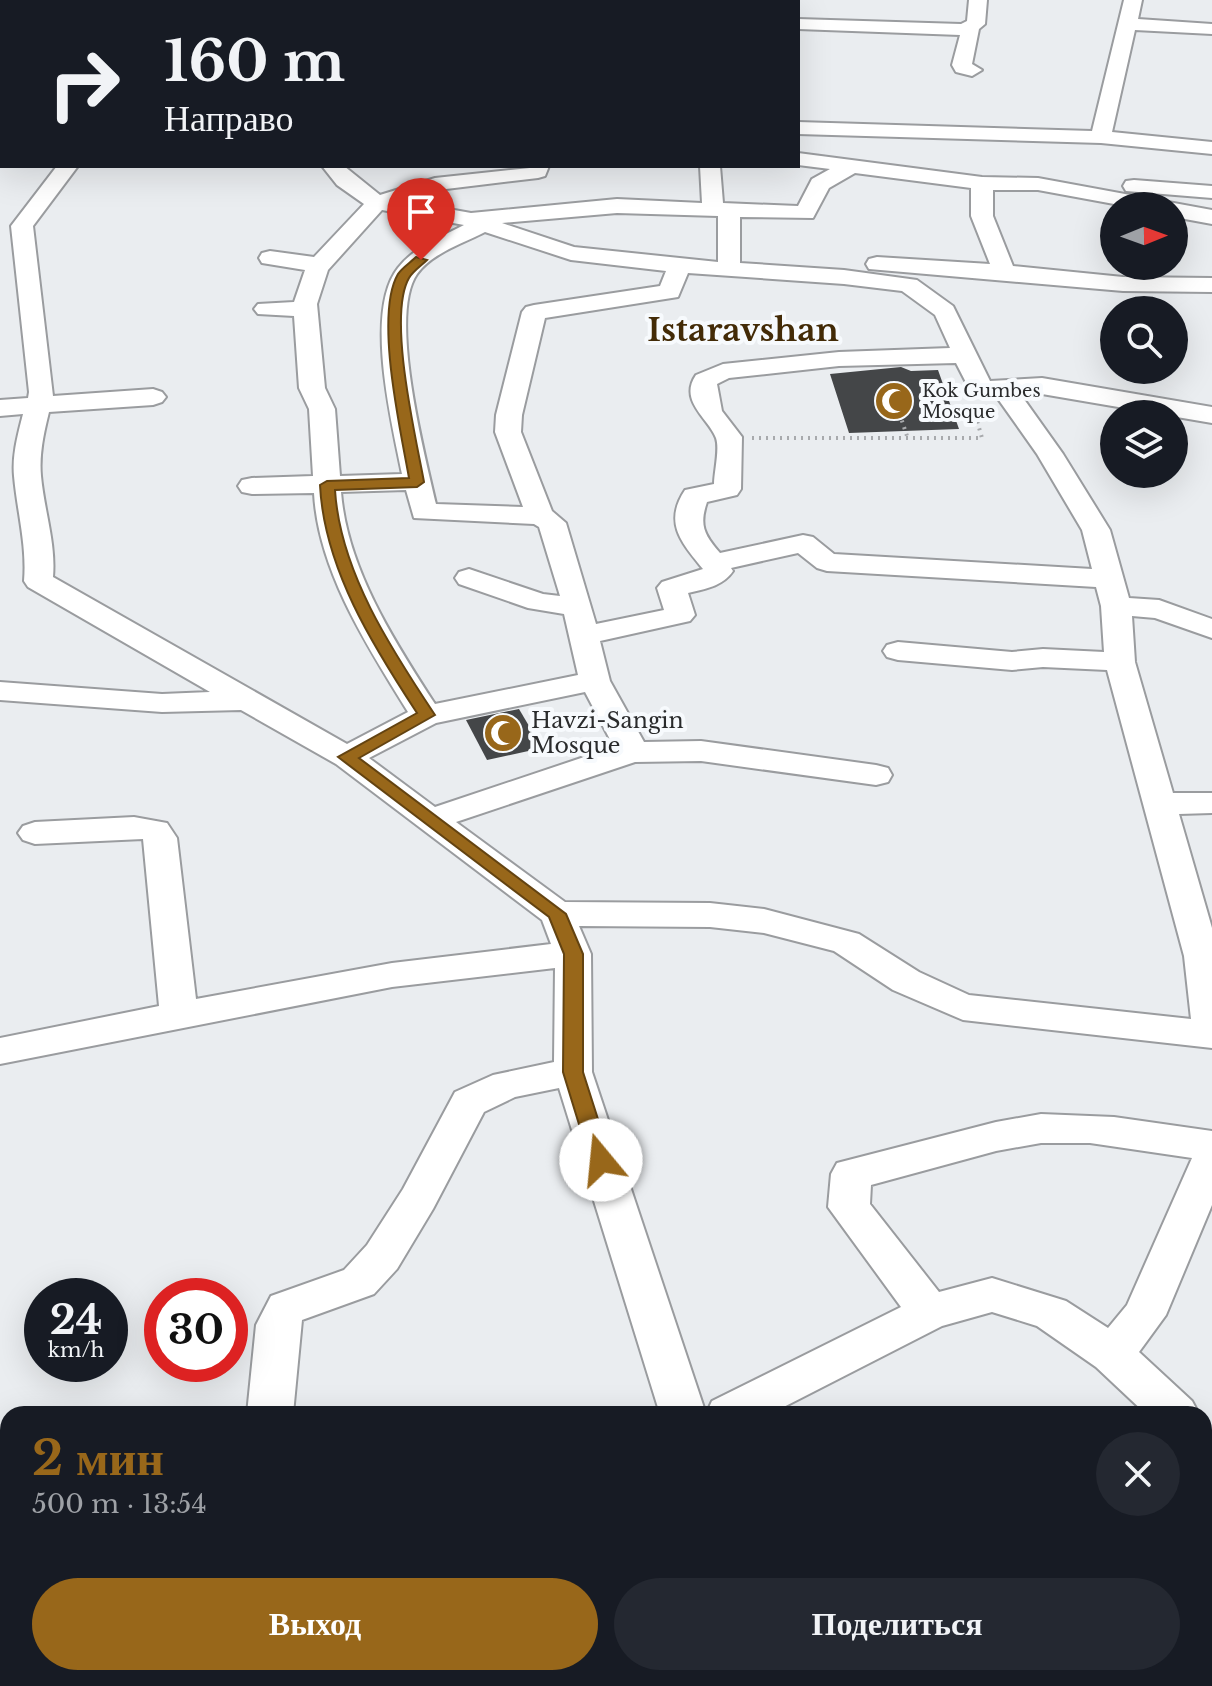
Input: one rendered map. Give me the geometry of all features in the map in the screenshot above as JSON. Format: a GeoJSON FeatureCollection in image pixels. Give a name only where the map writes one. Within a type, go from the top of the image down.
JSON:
{"type":"FeatureCollection","features":[{"type":"Feature","properties":{"kind":"street"},"geometry":{"type":"LineString","coordinates":[[815,0],[804,24],[964,30],[976,24],[978,0]]}},
{"type":"Feature","properties":{"kind":"street"},"geometry":{"type":"LineString","coordinates":[[1101,137],[1133,0]]}},
{"type":"Feature","properties":{"kind":"street"},"geometry":{"type":"LineString","coordinates":[[1128,24],[1212,29]]}},
{"type":"Feature","properties":{"kind":"street"},"geometry":{"type":"LineString","coordinates":[[971,26],[962,65],[972,70]]}},
{"type":"Feature","properties":{"kind":"street"},"geometry":{"type":"LineString","coordinates":[[800,128],[1101,137],[1212,148]]}},
{"type":"Feature","properties":{"kind":"street"},"geometry":{"type":"LineString","coordinates":[[800,159],[982,183],[1080,182],[1212,192]]}},
{"type":"Feature","properties":{"kind":"street"},"geometry":{"type":"LineString","coordinates":[[633,752],[595,681],[552,523],[540,516],[424,512],[396,362],[397,293],[404,274],[476,222],[617,206],[805,213],[820,184],[850,167]]}},
{"type":"Feature","properties":{"kind":"street"},"geometry":{"type":"LineString","coordinates":[[66,168],[22,226],[42,392],[30,437],[27,473],[40,559],[38,581],[347,757],[557,914],[573,954],[573,1072],[680,1406]]}},
{"type":"Feature","properties":{"kind":"street"},"geometry":{"type":"LineString","coordinates":[[334,168],[377,203],[476,222],[571,253],[679,266],[844,277],[909,285],[945,311],[965,355],[1050,454],[1096,530],[1112,593],[1120,662],[1158,804],[1200,916],[1212,1034],[963,1007],[906,981],[846,942],[764,921],[710,915],[557,914]]}},
{"type":"Feature","properties":{"kind":"street"},"geometry":{"type":"LineString","coordinates":[[426,715],[354,589],[329,515],[322,409],[312,388],[306,309],[320,265],[377,203],[435,184],[538,172],[539,168]]}},
{"type":"Feature","properties":{"kind":"street"},"geometry":{"type":"LineString","coordinates":[[710,168],[721,210],[729,270]]}},
{"type":"Feature","properties":{"kind":"street"},"geometry":{"type":"LineString","coordinates":[[982,183],[982,216],[1004,272]]}},
{"type":"Feature","properties":{"kind":"street"},"geometry":{"type":"LineString","coordinates":[[1038,184],[1100,195]]}},
{"type":"Feature","properties":{"kind":"street"},"geometry":{"type":"LineString","coordinates":[[1188,213],[1212,217]]}},
{"type":"Feature","properties":{"kind":"street"},"geometry":{"type":"LineString","coordinates":[[270,258],[320,265]]}},
{"type":"Feature","properties":{"kind":"street"},"geometry":{"type":"LineString","coordinates":[[844,277],[872,264],[1004,272],[1123,284],[1212,285]]}},
{"type":"Feature","properties":{"kind":"street"},"geometry":{"type":"LineString","coordinates":[[540,516],[508,432],[531,315],[538,310],[670,292],[679,266]]}},
{"type":"Feature","properties":{"kind":"street"},"geometry":{"type":"LineString","coordinates":[[266,309],[306,309]]}},
{"type":"Feature","properties":{"kind":"street"},"geometry":{"type":"LineString","coordinates":[[584,636],[680,615],[672,588],[705,580],[719,571],[688,533],[686,519],[695,496],[727,489],[729,437],[711,415],[703,392],[705,380],[723,371],[839,359],[965,355]]}},
{"type":"Feature","properties":{"kind":"street"},"geometry":{"type":"LineString","coordinates":[[991,388],[1042,386],[1212,415]]}},
{"type":"Feature","properties":{"kind":"street"},"geometry":{"type":"LineString","coordinates":[[0,408],[153,397]]}},
{"type":"Feature","properties":{"kind":"street"},"geometry":{"type":"LineString","coordinates":[[252,486],[417,482]]}},
{"type":"Feature","properties":{"kind":"street"},"geometry":{"type":"LineString","coordinates":[[714,563],[803,543],[827,562],[1112,593],[1210,625]]}},
{"type":"Feature","properties":{"kind":"street"},"geometry":{"type":"LineString","coordinates":[[469,578],[538,602],[577,607]]}},
{"type":"Feature","properties":{"kind":"street"},"geometry":{"type":"LineString","coordinates":[[898,651],[1012,661],[1043,658],[1120,662]]}},
{"type":"Feature","properties":{"kind":"street"},"geometry":{"type":"LineString","coordinates":[[347,757],[426,715],[595,681]]}},
{"type":"Feature","properties":{"kind":"street"},"geometry":{"type":"LineString","coordinates":[[0,691],[162,703],[247,700]]}},
{"type":"Feature","properties":{"kind":"street"},"geometry":{"type":"LineString","coordinates":[[430,820],[633,752],[701,751],[876,775]]}},
{"type":"Feature","properties":{"kind":"street"},"geometry":{"type":"LineString","coordinates":[[1158,804],[1212,803]]}},
{"type":"Feature","properties":{"kind":"street"},"geometry":{"type":"LineString","coordinates":[[35,833],[134,828],[155,830],[160,838],[179,1015]]}},
{"type":"Feature","properties":{"kind":"street"},"geometry":{"type":"LineString","coordinates":[[0,1051],[392,975],[573,954]]}},
{"type":"Feature","properties":{"kind":"street"},"geometry":{"type":"LineString","coordinates":[[271,1406],[278,1325],[286,1308],[359,1282],[382,1257],[419,1198],[469,1102],[507,1085],[573,1072]]}},
{"type":"Feature","properties":{"kind":"street"},"geometry":{"type":"LineString","coordinates":[[930,1312],[849,1207],[851,1174],[891,1168],[1018,1132],[1056,1128],[1121,1132],[1212,1146]]}},
{"type":"Feature","properties":{"kind":"street"},"geometry":{"type":"LineString","coordinates":[[1112,1354],[1144,1315],[1212,1158]]}},
{"type":"Feature","properties":{"kind":"street"},"geometry":{"type":"LineString","coordinates":[[744,1406],[930,1312],[992,1295],[1051,1313],[1112,1354],[1167,1406]]}},
{"type":"Feature","properties":{"kind":"path"},"geometry":{"type":"LineString","coordinates":[[729,437],[982,438],[970,396],[991,388]]}},
{"type":"Feature","properties":{"kind":"path"},"geometry":{"type":"LineString","coordinates":[[893,394],[908,439]]}},
{"type":"Feature","properties":{"kind":"building","name":"Kok Gumbes Mosque"},"geometry":{"type":"Polygon","coordinates":[[[901,367],[911,371],[938,370],[959,429],[849,433],[830,374],[901,367]]]}},
{"type":"Feature","properties":{"kind":"building","name":"Havzi-Sangin Mosque"},"geometry":{"type":"Polygon","coordinates":[[[519,709],[542,748],[487,760],[466,720],[519,709]]]}},
{"type":"Feature","properties":{"kind":"place","name":"Kok Gumbes Mosque"},"geometry":{"type":"Point","coordinates":[894,401]}},
{"type":"Feature","properties":{"kind":"place","name":"Havzi-Sangin Mosque"},"geometry":{"type":"Point","coordinates":[503,733]}},
{"type":"Feature","properties":{"kind":"district","name":"Istaravshan"},"geometry":{"type":"Point","coordinates":[743,330]}},
{"type":"Feature","properties":{"kind":"route"},"geometry":{"type":"LineString","coordinates":[[421,260],[404,274],[397,293],[396,362],[417,482],[327,485],[329,515],[354,589],[426,715],[347,757],[557,914],[573,954],[573,1072],[601,1160]]}}]}
